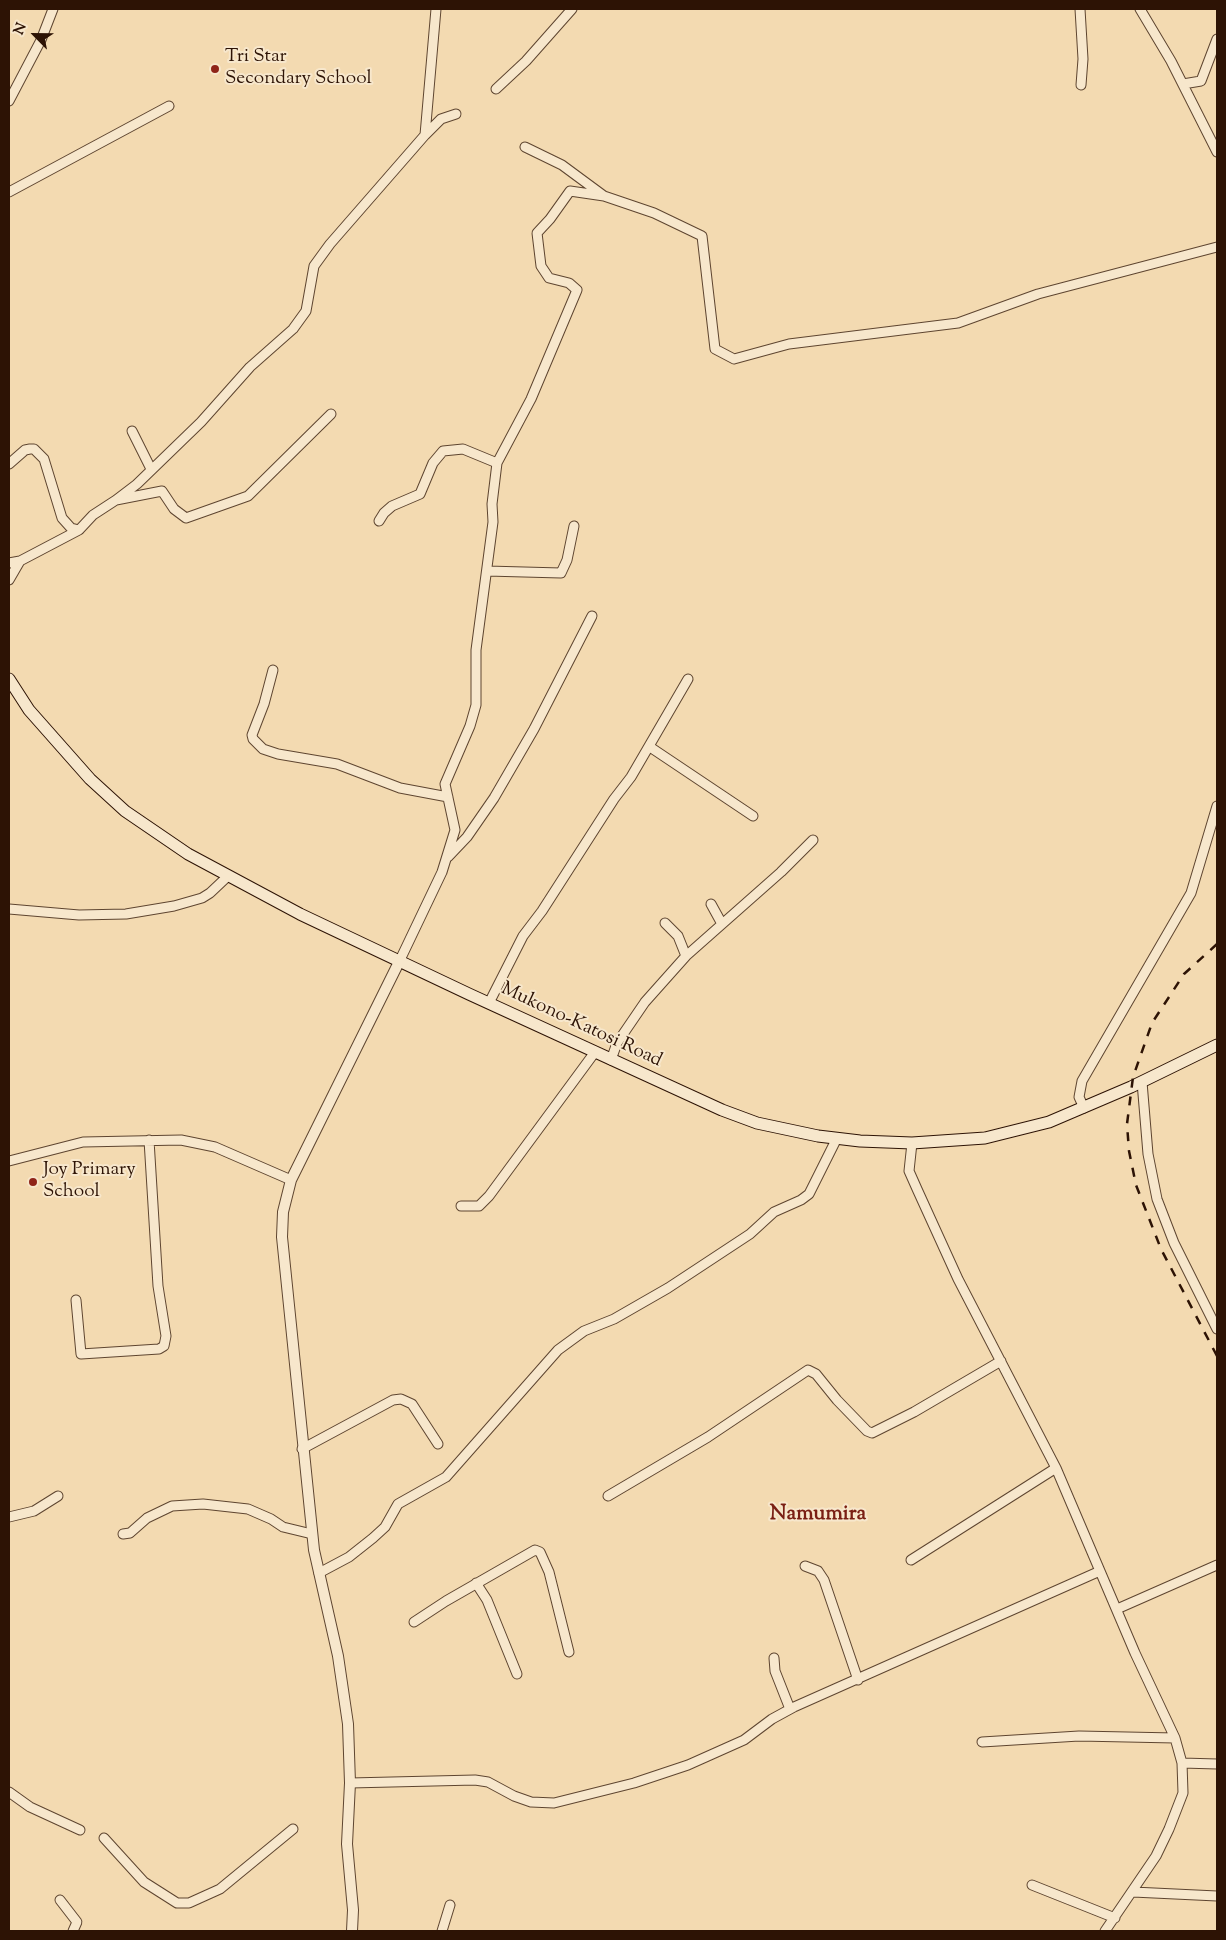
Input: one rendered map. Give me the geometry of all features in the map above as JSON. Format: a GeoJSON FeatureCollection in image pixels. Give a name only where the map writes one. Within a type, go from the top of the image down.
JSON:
{"type":"FeatureCollection","features":[{"type":"Feature","properties":{"kind":"main road","name":"Mukono-Katosi Road"},"geometry":{"type":"LineString","coordinates":[[9,680],[29,710],[66,754],[125,811],[188,854],[300,914],[611,1060],[722,1110],[757,1123],[837,1138],[912,1143],[985,1138],[1049,1122],[1084,1108],[1217,1045]]}},
{"type":"Feature","properties":{"kind":"street"},"geometry":{"type":"LineString","coordinates":[[9,100],[41,40],[53,9]]}},
{"type":"Feature","properties":{"kind":"street"},"geometry":{"type":"LineString","coordinates":[[425,135],[436,9]]}},
{"type":"Feature","properties":{"kind":"street"},"geometry":{"type":"LineString","coordinates":[[496,90],[526,61],[572,9]]}},
{"type":"Feature","properties":{"kind":"street"},"geometry":{"type":"LineString","coordinates":[[1080,9],[1083,59],[1081,85]]}},
{"type":"Feature","properties":{"kind":"street"},"geometry":{"type":"LineString","coordinates":[[1140,9],[1171,61],[1217,152]]}},
{"type":"Feature","properties":{"kind":"street"},"geometry":{"type":"LineString","coordinates":[[1182,84],[1201,81],[1217,39]]}},
{"type":"Feature","properties":{"kind":"street"},"geometry":{"type":"LineString","coordinates":[[9,192],[169,106]]}},
{"type":"Feature","properties":{"kind":"street"},"geometry":{"type":"LineString","coordinates":[[9,563],[20,561],[79,530],[93,515],[116,500],[201,422],[250,367],[302,318],[306,311],[314,266],[359,210],[441,119],[456,114]]}},
{"type":"Feature","properties":{"kind":"street"},"geometry":{"type":"LineString","coordinates":[[525,147],[562,165],[604,196]]}},
{"type":"Feature","properties":{"kind":"street"},"geometry":{"type":"LineString","coordinates":[[352,1931],[353,1910],[347,1844],[350,1783],[344,1688],[312,1534],[282,1238],[284,1205],[290,1180],[442,872],[455,830],[452,807],[445,784],[470,726],[476,705],[476,650],[487,570],[497,462],[546,367],[560,326],[573,304],[577,290],[569,282],[549,278],[541,266],[537,233],[550,219],[570,191],[604,196],[654,213],[702,236],[716,349],[734,360],[789,344],[958,323],[1038,294],[1217,247]]}},
{"type":"Feature","properties":{"kind":"street"},"geometry":{"type":"LineString","coordinates":[[116,500],[163,491],[174,508],[186,518],[239,501],[255,490],[331,414]]}},
{"type":"Feature","properties":{"kind":"street"},"geometry":{"type":"LineString","coordinates":[[132,431],[151,469]]}},
{"type":"Feature","properties":{"kind":"street"},"geometry":{"type":"LineString","coordinates":[[9,464],[25,450],[34,449],[44,459],[62,518],[71,528],[79,530]]}},
{"type":"Feature","properties":{"kind":"street"},"geometry":{"type":"LineString","coordinates":[[379,521],[392,506],[420,494],[433,463],[443,451],[463,449],[497,462]]}},
{"type":"Feature","properties":{"kind":"street"},"geometry":{"type":"LineString","coordinates":[[487,570],[561,573],[567,560],[574,526]]}},
{"type":"Feature","properties":{"kind":"street"},"geometry":{"type":"LineString","coordinates":[[9,580],[20,561]]}},
{"type":"Feature","properties":{"kind":"street"},"geometry":{"type":"LineString","coordinates":[[446,859],[467,837],[494,798],[534,729],[592,616]]}},
{"type":"Feature","properties":{"kind":"street"},"geometry":{"type":"LineString","coordinates":[[273,670],[264,704],[252,735],[253,739],[264,749],[278,754],[337,764],[400,788],[448,797]]}},
{"type":"Feature","properties":{"kind":"street"},"geometry":{"type":"LineString","coordinates":[[489,1003],[523,936],[650,747],[688,679]]}},
{"type":"Feature","properties":{"kind":"street"},"geometry":{"type":"LineString","coordinates":[[650,747],[753,816]]}},
{"type":"Feature","properties":{"kind":"street"},"geometry":{"type":"LineString","coordinates":[[1084,1108],[1079,1097],[1082,1081],[1190,893],[1217,806]]}},
{"type":"Feature","properties":{"kind":"street"},"geometry":{"type":"LineString","coordinates":[[611,1060],[617,1042],[645,1002],[686,956],[781,872],[813,840]]}},
{"type":"Feature","properties":{"kind":"street"},"geometry":{"type":"LineString","coordinates":[[9,909],[79,915],[126,914],[174,906],[202,898],[228,876]]}},
{"type":"Feature","properties":{"kind":"street"},"geometry":{"type":"LineString","coordinates":[[711,904],[722,924]]}},
{"type":"Feature","properties":{"kind":"street"},"geometry":{"type":"LineString","coordinates":[[665,923],[678,936],[686,956]]}},
{"type":"Feature","properties":{"kind":"street"},"geometry":{"type":"LineString","coordinates":[[461,1206],[479,1206],[489,1196],[595,1052]]}},
{"type":"Feature","properties":{"kind":"street"},"geometry":{"type":"LineString","coordinates":[[1142,1082],[1148,1154],[1157,1199],[1174,1243],[1217,1329]]}},
{"type":"Feature","properties":{"kind":"street"},"geometry":{"type":"LineString","coordinates":[[319,1573],[349,1557],[373,1538],[385,1527],[398,1504],[446,1477],[558,1350],[584,1331],[614,1319],[668,1288],[750,1234],[774,1212],[801,1200],[809,1194],[837,1138]]}},
{"type":"Feature","properties":{"kind":"street"},"geometry":{"type":"LineString","coordinates":[[76,1300],[82,1354],[159,1349],[164,1346],[166,1336],[158,1286],[149,1140]]}},
{"type":"Feature","properties":{"kind":"street"},"geometry":{"type":"LineString","coordinates":[[9,1161],[83,1142],[181,1140],[214,1147],[290,1180]]}},
{"type":"Feature","properties":{"kind":"street"},"geometry":{"type":"LineString","coordinates":[[912,1143],[909,1171],[916,1189],[958,1279],[1056,1468],[1135,1653],[1176,1738],[1182,1763],[1183,1793],[1177,1811],[1156,1856],[1105,1931]]}},
{"type":"Feature","properties":{"kind":"street"},"geometry":{"type":"LineString","coordinates":[[608,1496],[708,1437],[808,1370],[816,1374],[867,1431],[872,1433],[900,1420],[1001,1361]]}},
{"type":"Feature","properties":{"kind":"street"},"geometry":{"type":"LineString","coordinates":[[302,1449],[393,1400],[400,1399],[412,1404],[438,1444]]}},
{"type":"Feature","properties":{"kind":"street"},"geometry":{"type":"LineString","coordinates":[[911,1560],[1056,1468]]}},
{"type":"Feature","properties":{"kind":"street"},"geometry":{"type":"LineString","coordinates":[[9,1517],[34,1511],[58,1496]]}},
{"type":"Feature","properties":{"kind":"street"},"geometry":{"type":"LineString","coordinates":[[123,1534],[130,1533],[147,1518],[172,1506],[203,1504],[248,1509],[271,1519],[283,1527],[312,1534]]}},
{"type":"Feature","properties":{"kind":"street"},"geometry":{"type":"LineString","coordinates":[[414,1622],[476,1583],[535,1550],[540,1552],[549,1572],[568,1652]]}},
{"type":"Feature","properties":{"kind":"street"},"geometry":{"type":"LineString","coordinates":[[1117,1609],[1217,1565]]}},
{"type":"Feature","properties":{"kind":"street"},"geometry":{"type":"LineString","coordinates":[[805,1566],[818,1571],[824,1580],[858,1680]]}},
{"type":"Feature","properties":{"kind":"street"},"geometry":{"type":"LineString","coordinates":[[350,1783],[475,1780],[488,1782],[514,1796],[531,1802],[554,1803],[634,1783],[688,1765],[744,1740],[790,1710],[962,1630],[1100,1571]]}},
{"type":"Feature","properties":{"kind":"street"},"geometry":{"type":"LineString","coordinates":[[476,1583],[487,1600],[517,1674]]}},
{"type":"Feature","properties":{"kind":"street"},"geometry":{"type":"LineString","coordinates":[[774,1658],[775,1671],[790,1710]]}},
{"type":"Feature","properties":{"kind":"street"},"geometry":{"type":"LineString","coordinates":[[982,1742],[1079,1736],[1176,1738]]}},
{"type":"Feature","properties":{"kind":"street"},"geometry":{"type":"LineString","coordinates":[[1182,1763],[1217,1764]]}},
{"type":"Feature","properties":{"kind":"street"},"geometry":{"type":"LineString","coordinates":[[9,1792],[30,1806],[80,1830]]}},
{"type":"Feature","properties":{"kind":"street"},"geometry":{"type":"LineString","coordinates":[[104,1838],[144,1882],[177,1903],[189,1903],[220,1889],[293,1829]]}},
{"type":"Feature","properties":{"kind":"street"},"geometry":{"type":"LineString","coordinates":[[1032,1885],[1115,1918]]}},
{"type":"Feature","properties":{"kind":"street"},"geometry":{"type":"LineString","coordinates":[[1133,1892],[1217,1896]]}},
{"type":"Feature","properties":{"kind":"street"},"geometry":{"type":"LineString","coordinates":[[60,1900],[77,1922],[73,1931]]}},
{"type":"Feature","properties":{"kind":"street"},"geometry":{"type":"LineString","coordinates":[[442,1931],[450,1905]]}},
{"type":"Feature","properties":{"kind":"railway"},"geometry":{"type":"LineString","coordinates":[[1217,944],[1184,974],[1152,1023],[1133,1077],[1127,1124],[1129,1151],[1136,1185],[1161,1249],[1217,1356]]}},
{"type":"Feature","properties":{"kind":"place","name":"Tri Star Secondary School"},"geometry":{"type":"Point","coordinates":[215,69]}},
{"type":"Feature","properties":{"kind":"place","name":"Joy Primary School"},"geometry":{"type":"Point","coordinates":[33,1182]}},
{"type":"Feature","properties":{"kind":"district","name":"Namumira"},"geometry":{"type":"Point","coordinates":[818,1515]}}]}
